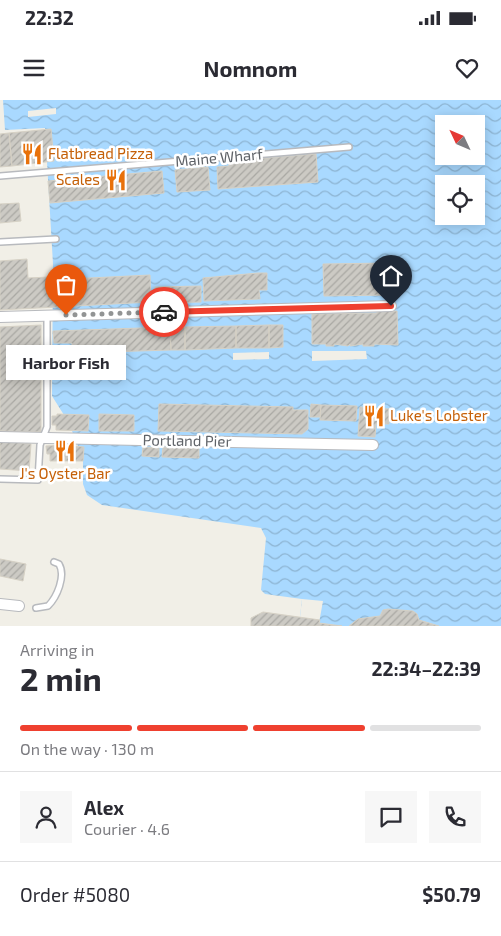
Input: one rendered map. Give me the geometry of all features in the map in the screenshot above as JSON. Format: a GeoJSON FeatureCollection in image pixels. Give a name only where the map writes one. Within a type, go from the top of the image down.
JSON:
{"type":"FeatureCollection","features":[{"type":"Feature","properties":{"kind":"street"},"geometry":{"type":"LineString","coordinates":[[0,317],[391,306]]}},
{"type":"Feature","properties":{"kind":"street","name":"Portland Pier"},"geometry":{"type":"LineString","coordinates":[[0,437],[373,445]]}},
{"type":"Feature","properties":{"kind":"street"},"geometry":{"type":"LineString","coordinates":[[0,604],[19,606]]}},
{"type":"Feature","properties":{"kind":"lane","name":"Maine Wharf"},"geometry":{"type":"LineString","coordinates":[[0,176],[349,147]]}},
{"type":"Feature","properties":{"kind":"lane"},"geometry":{"type":"LineString","coordinates":[[0,242],[56,239]]}},
{"type":"Feature","properties":{"kind":"lane"},"geometry":{"type":"LineString","coordinates":[[0,479],[38,480],[40,445],[47,427],[47,315]]}},
{"type":"Feature","properties":{"kind":"lane"},"geometry":{"type":"LineString","coordinates":[[36,608],[48,606],[57,594],[61,569],[59,564],[54,562]]}},
{"type":"Feature","properties":{"kind":"water"},"geometry":{"type":"Polygon","coordinates":[[[3,100],[501,100],[501,626],[299,626],[302,599],[265,594],[261,590],[266,538],[261,528],[102,505],[87,495],[83,484],[83,459],[69,423],[52,396],[53,264],[45,128],[5,130],[3,100]]]}},
{"type":"Feature","properties":{"kind":"pier"},"geometry":{"type":"Polygon","coordinates":[[[56,108],[56,114],[28,117],[28,111],[56,108]]]}},
{"type":"Feature","properties":{"kind":"pier"},"geometry":{"type":"Polygon","coordinates":[[[312,351],[366,351],[367,359],[312,361],[312,351]]]}},
{"type":"Feature","properties":{"kind":"pier"},"geometry":{"type":"Polygon","coordinates":[[[269,352],[269,359],[233,360],[233,353],[269,352]]]}},
{"type":"Feature","properties":{"kind":"pier"},"geometry":{"type":"Polygon","coordinates":[[[302,599],[323,601],[319,623],[342,626],[299,626],[302,599]]]}},
{"type":"Feature","properties":{"kind":"pier"},"geometry":{"type":"Polygon","coordinates":[[[0,611],[116,626],[0,626],[0,611]]]}},
{"type":"Feature","properties":{"kind":"building","name":"Flatbread Pizza"},"geometry":{"type":"Polygon","coordinates":[[[51,129],[54,161],[12,166],[9,133],[51,129]]]}},
{"type":"Feature","properties":{"kind":"building"},"geometry":{"type":"Polygon","coordinates":[[[9,133],[12,166],[0,167],[0,134],[9,133]]]}},
{"type":"Feature","properties":{"kind":"building"},"geometry":{"type":"Polygon","coordinates":[[[316,154],[318,182],[218,189],[217,167],[229,166],[229,161],[316,154]]]}},
{"type":"Feature","properties":{"kind":"building"},"geometry":{"type":"Polygon","coordinates":[[[208,167],[210,190],[177,192],[175,170],[208,167]]]}},
{"type":"Feature","properties":{"kind":"building"},"geometry":{"type":"Polygon","coordinates":[[[162,171],[164,193],[50,203],[48,181],[162,171]]]}},
{"type":"Feature","properties":{"kind":"building"},"geometry":{"type":"Polygon","coordinates":[[[19,203],[21,221],[0,223],[0,204],[19,203]]]}},
{"type":"Feature","properties":{"kind":"building"},"geometry":{"type":"Polygon","coordinates":[[[27,259],[28,278],[49,277],[49,280],[150,275],[151,302],[0,310],[0,261],[27,259]]]}},
{"type":"Feature","properties":{"kind":"building"},"geometry":{"type":"Polygon","coordinates":[[[388,263],[388,295],[324,296],[323,264],[388,263]]]}},
{"type":"Feature","properties":{"kind":"building"},"geometry":{"type":"Polygon","coordinates":[[[267,273],[267,290],[259,290],[260,299],[204,301],[203,278],[267,273]]]}},
{"type":"Feature","properties":{"kind":"building"},"geometry":{"type":"Polygon","coordinates":[[[201,286],[201,302],[155,303],[155,287],[201,286]]]}},
{"type":"Feature","properties":{"kind":"building"},"geometry":{"type":"Polygon","coordinates":[[[377,311],[397,311],[398,345],[374,344],[374,346],[363,346],[363,344],[350,346],[350,344],[348,346],[334,344],[334,346],[326,346],[326,344],[312,344],[312,314],[377,313],[377,311]]]}},
{"type":"Feature","properties":{"kind":"building"},"geometry":{"type":"Polygon","coordinates":[[[41,325],[41,432],[0,431],[0,327],[41,325]]]}},
{"type":"Feature","properties":{"kind":"building"},"geometry":{"type":"Polygon","coordinates":[[[269,325],[269,348],[236,348],[236,326],[269,325]]]}},
{"type":"Feature","properties":{"kind":"building"},"geometry":{"type":"Polygon","coordinates":[[[269,325],[283,325],[283,347],[269,348],[269,325]]]}},
{"type":"Feature","properties":{"kind":"building"},"geometry":{"type":"Polygon","coordinates":[[[236,326],[236,348],[185,350],[185,327],[236,326]]]}},
{"type":"Feature","properties":{"kind":"building"},"geometry":{"type":"Polygon","coordinates":[[[170,327],[171,350],[72,353],[72,343],[54,343],[53,331],[170,327]]]}},
{"type":"Feature","properties":{"kind":"building"},"geometry":{"type":"Polygon","coordinates":[[[170,327],[185,327],[185,350],[171,350],[170,327]]]}},
{"type":"Feature","properties":{"kind":"building"},"geometry":{"type":"Polygon","coordinates":[[[159,404],[293,407],[293,410],[308,410],[308,429],[302,434],[158,431],[159,404]]]}},
{"type":"Feature","properties":{"kind":"building"},"geometry":{"type":"Polygon","coordinates":[[[311,404],[321,405],[320,417],[310,417],[311,404]]]}},
{"type":"Feature","properties":{"kind":"building"},"geometry":{"type":"Polygon","coordinates":[[[321,405],[357,406],[356,421],[320,420],[321,405]]]}},
{"type":"Feature","properties":{"kind":"building","name":"Luke's Lobster"},"geometry":{"type":"Polygon","coordinates":[[[360,407],[389,409],[389,424],[376,424],[375,437],[358,436],[360,407]]]}},
{"type":"Feature","properties":{"kind":"building"},"geometry":{"type":"Polygon","coordinates":[[[57,414],[89,415],[88,431],[56,430],[56,425],[52,425],[52,416],[57,416],[57,414]]]}},
{"type":"Feature","properties":{"kind":"building"},"geometry":{"type":"Polygon","coordinates":[[[99,414],[134,415],[134,431],[99,431],[99,414]]]}},
{"type":"Feature","properties":{"kind":"building"},"geometry":{"type":"Polygon","coordinates":[[[0,441],[31,444],[29,471],[0,469],[0,441]]]}},
{"type":"Feature","properties":{"kind":"building","name":"J's Oyster Bar"},"geometry":{"type":"Polygon","coordinates":[[[46,446],[84,447],[83,461],[50,461],[50,454],[47,454],[46,446]]]}},
{"type":"Feature","properties":{"kind":"building"},"geometry":{"type":"Polygon","coordinates":[[[143,447],[159,448],[159,457],[142,456],[143,447]]]}},
{"type":"Feature","properties":{"kind":"building"},"geometry":{"type":"Polygon","coordinates":[[[163,447],[199,448],[199,458],[162,457],[163,447]]]}},
{"type":"Feature","properties":{"kind":"building"},"geometry":{"type":"Polygon","coordinates":[[[0,559],[26,564],[23,581],[0,576],[0,559]]]}},
{"type":"Feature","properties":{"kind":"building"},"geometry":{"type":"Polygon","coordinates":[[[383,610],[413,611],[417,614],[419,620],[439,626],[349,626],[358,619],[380,616],[383,610]]]}},
{"type":"Feature","properties":{"kind":"building"},"geometry":{"type":"Polygon","coordinates":[[[263,612],[320,620],[319,623],[342,626],[251,626],[251,618],[263,612]]]}},
{"type":"Feature","properties":{"kind":"way so far"},"geometry":{"type":"LineString","coordinates":[[66,315],[164,312]]}},
{"type":"Feature","properties":{"kind":"place","name":"Flatbread Pizza"},"geometry":{"type":"Point","coordinates":[32,154]}},
{"type":"Feature","properties":{"kind":"place","name":"Scales"},"geometry":{"type":"Point","coordinates":[116,180]}},
{"type":"Feature","properties":{"kind":"place","name":"Harbor Fish"},"geometry":{"type":"Point","coordinates":[66,315]}},
{"type":"Feature","properties":{"kind":"place","name":"Luke's Lobster"},"geometry":{"type":"Point","coordinates":[374,416]}},
{"type":"Feature","properties":{"kind":"place","name":"J's Oyster Bar"},"geometry":{"type":"Point","coordinates":[65,451]}},
{"type":"Feature","properties":{"kind":"route"},"geometry":{"type":"LineString","coordinates":[[164,312],[391,306]]}}]}
